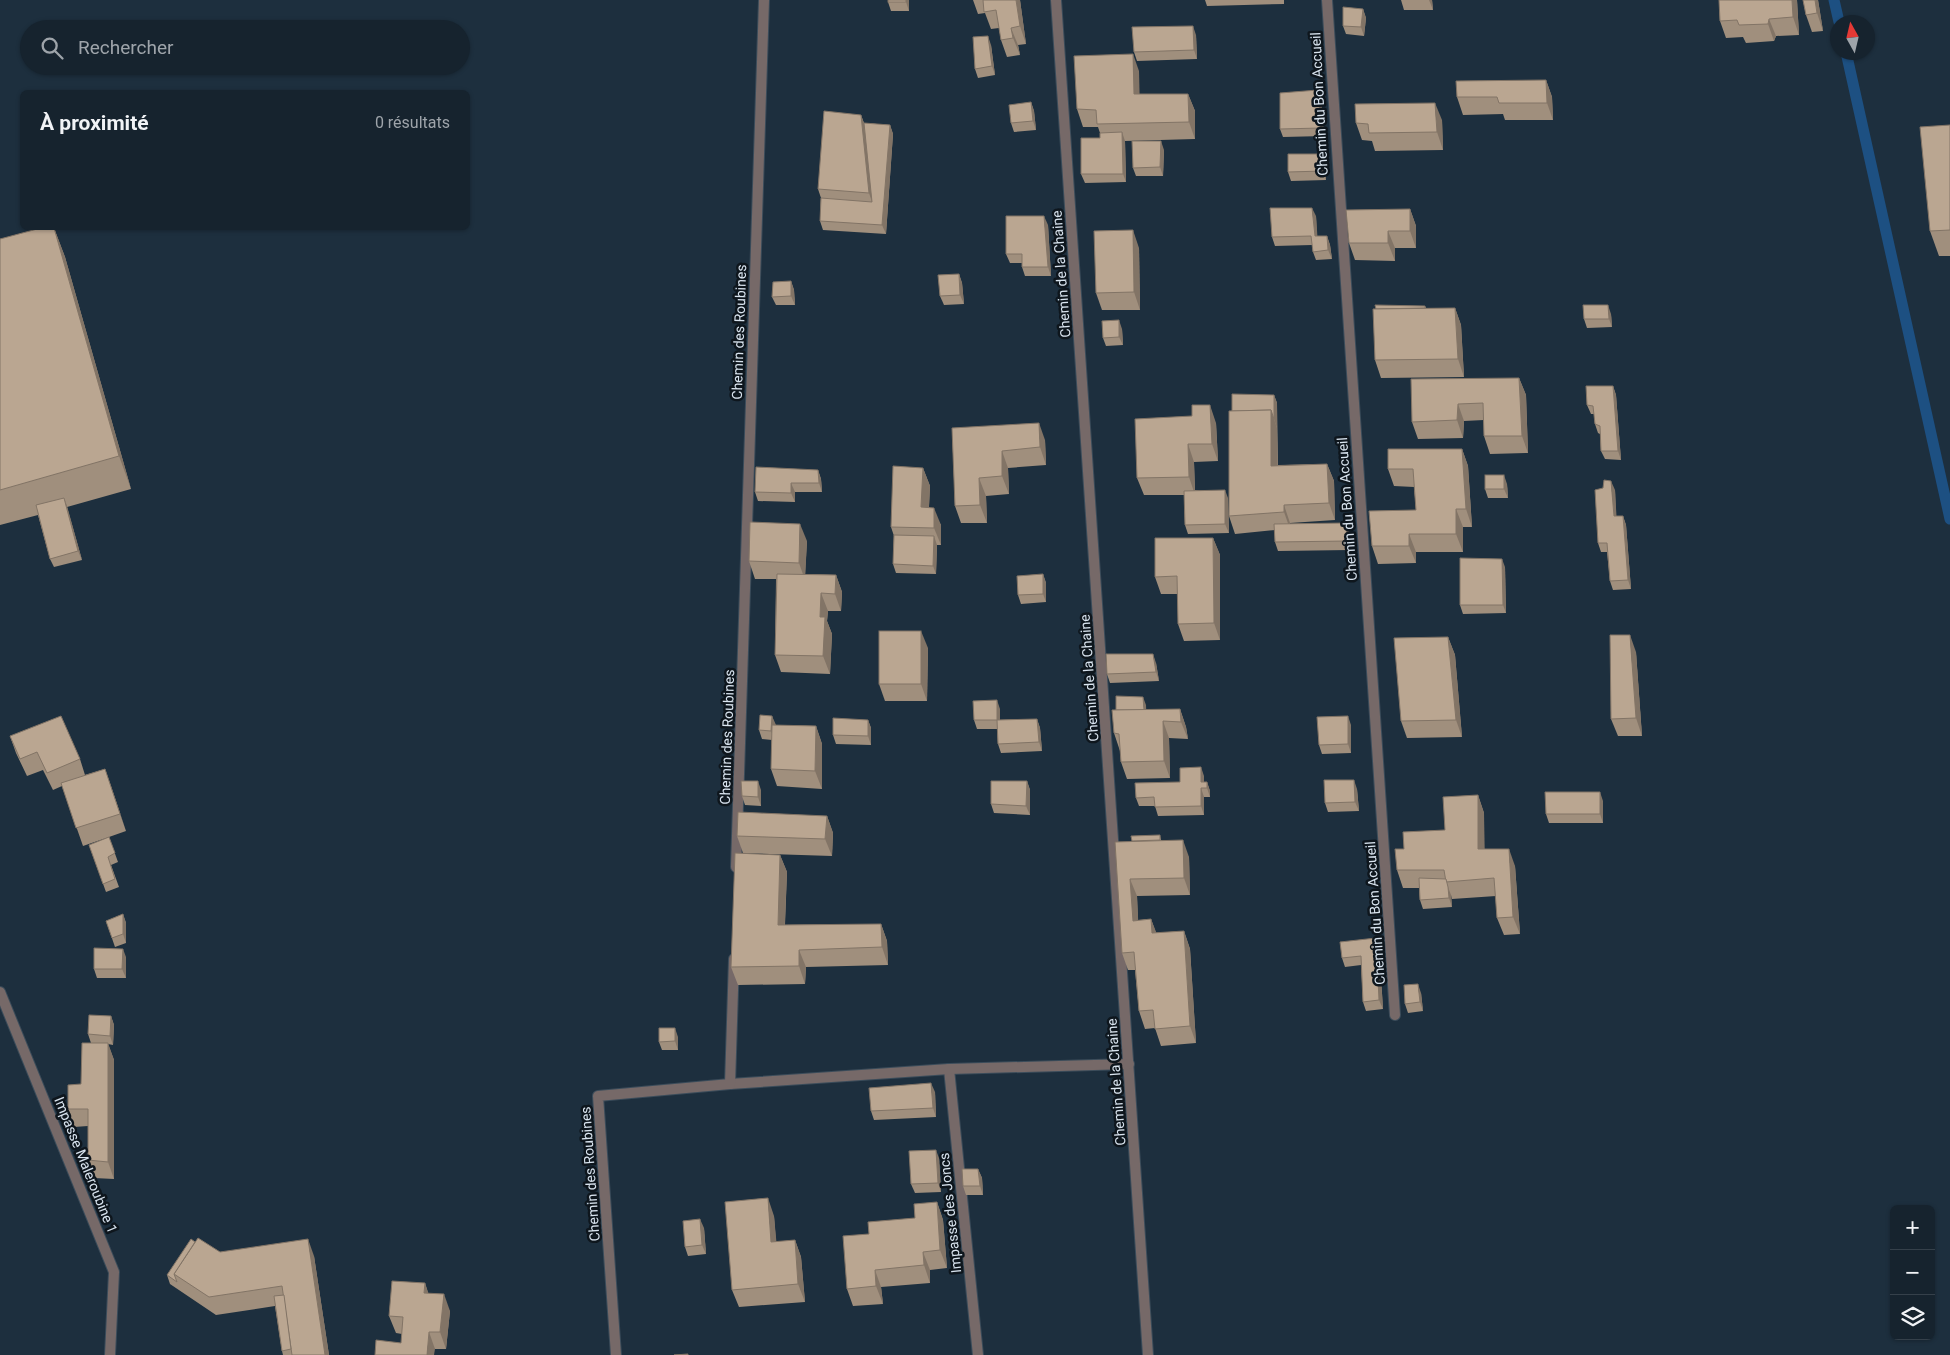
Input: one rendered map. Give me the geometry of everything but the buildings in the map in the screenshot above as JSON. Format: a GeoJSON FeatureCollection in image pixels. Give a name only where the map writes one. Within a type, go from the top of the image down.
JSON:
{"type":"FeatureCollection","features":[{"type":"Feature","properties":{"kind":"street","name":"Chemin des Roubines"},"geometry":{"type":"LineString","coordinates":[[736,875],[764,0]]}},
{"type":"Feature","properties":{"kind":"street","name":"Chemin de la Chaine"},"geometry":{"type":"LineString","coordinates":[[1056,0],[1148,1355]]}},
{"type":"Feature","properties":{"kind":"street","name":"Chemin du Bon Accueil"},"geometry":{"type":"LineString","coordinates":[[1327,0],[1396,1015]]}},
{"type":"Feature","properties":{"kind":"street"},"geometry":{"type":"LineString","coordinates":[[734,944],[730,1084],[949,1069],[1129,1064]]}},
{"type":"Feature","properties":{"kind":"street","name":"Impasse Maleroubine 1"},"geometry":{"type":"LineString","coordinates":[[0,992],[114,1272],[110,1355]]}},
{"type":"Feature","properties":{"kind":"street","name":"Impasse des Joncs"},"geometry":{"type":"LineString","coordinates":[[949,1069],[978,1355]]}},
{"type":"Feature","properties":{"kind":"street","name":"Chemin des Roubines"},"geometry":{"type":"LineString","coordinates":[[616,1355],[598,1096],[730,1084]]}},
{"type":"Feature","properties":{"kind":"waterway"},"geometry":{"type":"LineString","coordinates":[[1834,0],[1837,15]]}},
{"type":"Feature","properties":{"kind":"waterway"},"geometry":{"type":"LineString","coordinates":[[1848,60],[1950,519]]}}]}
